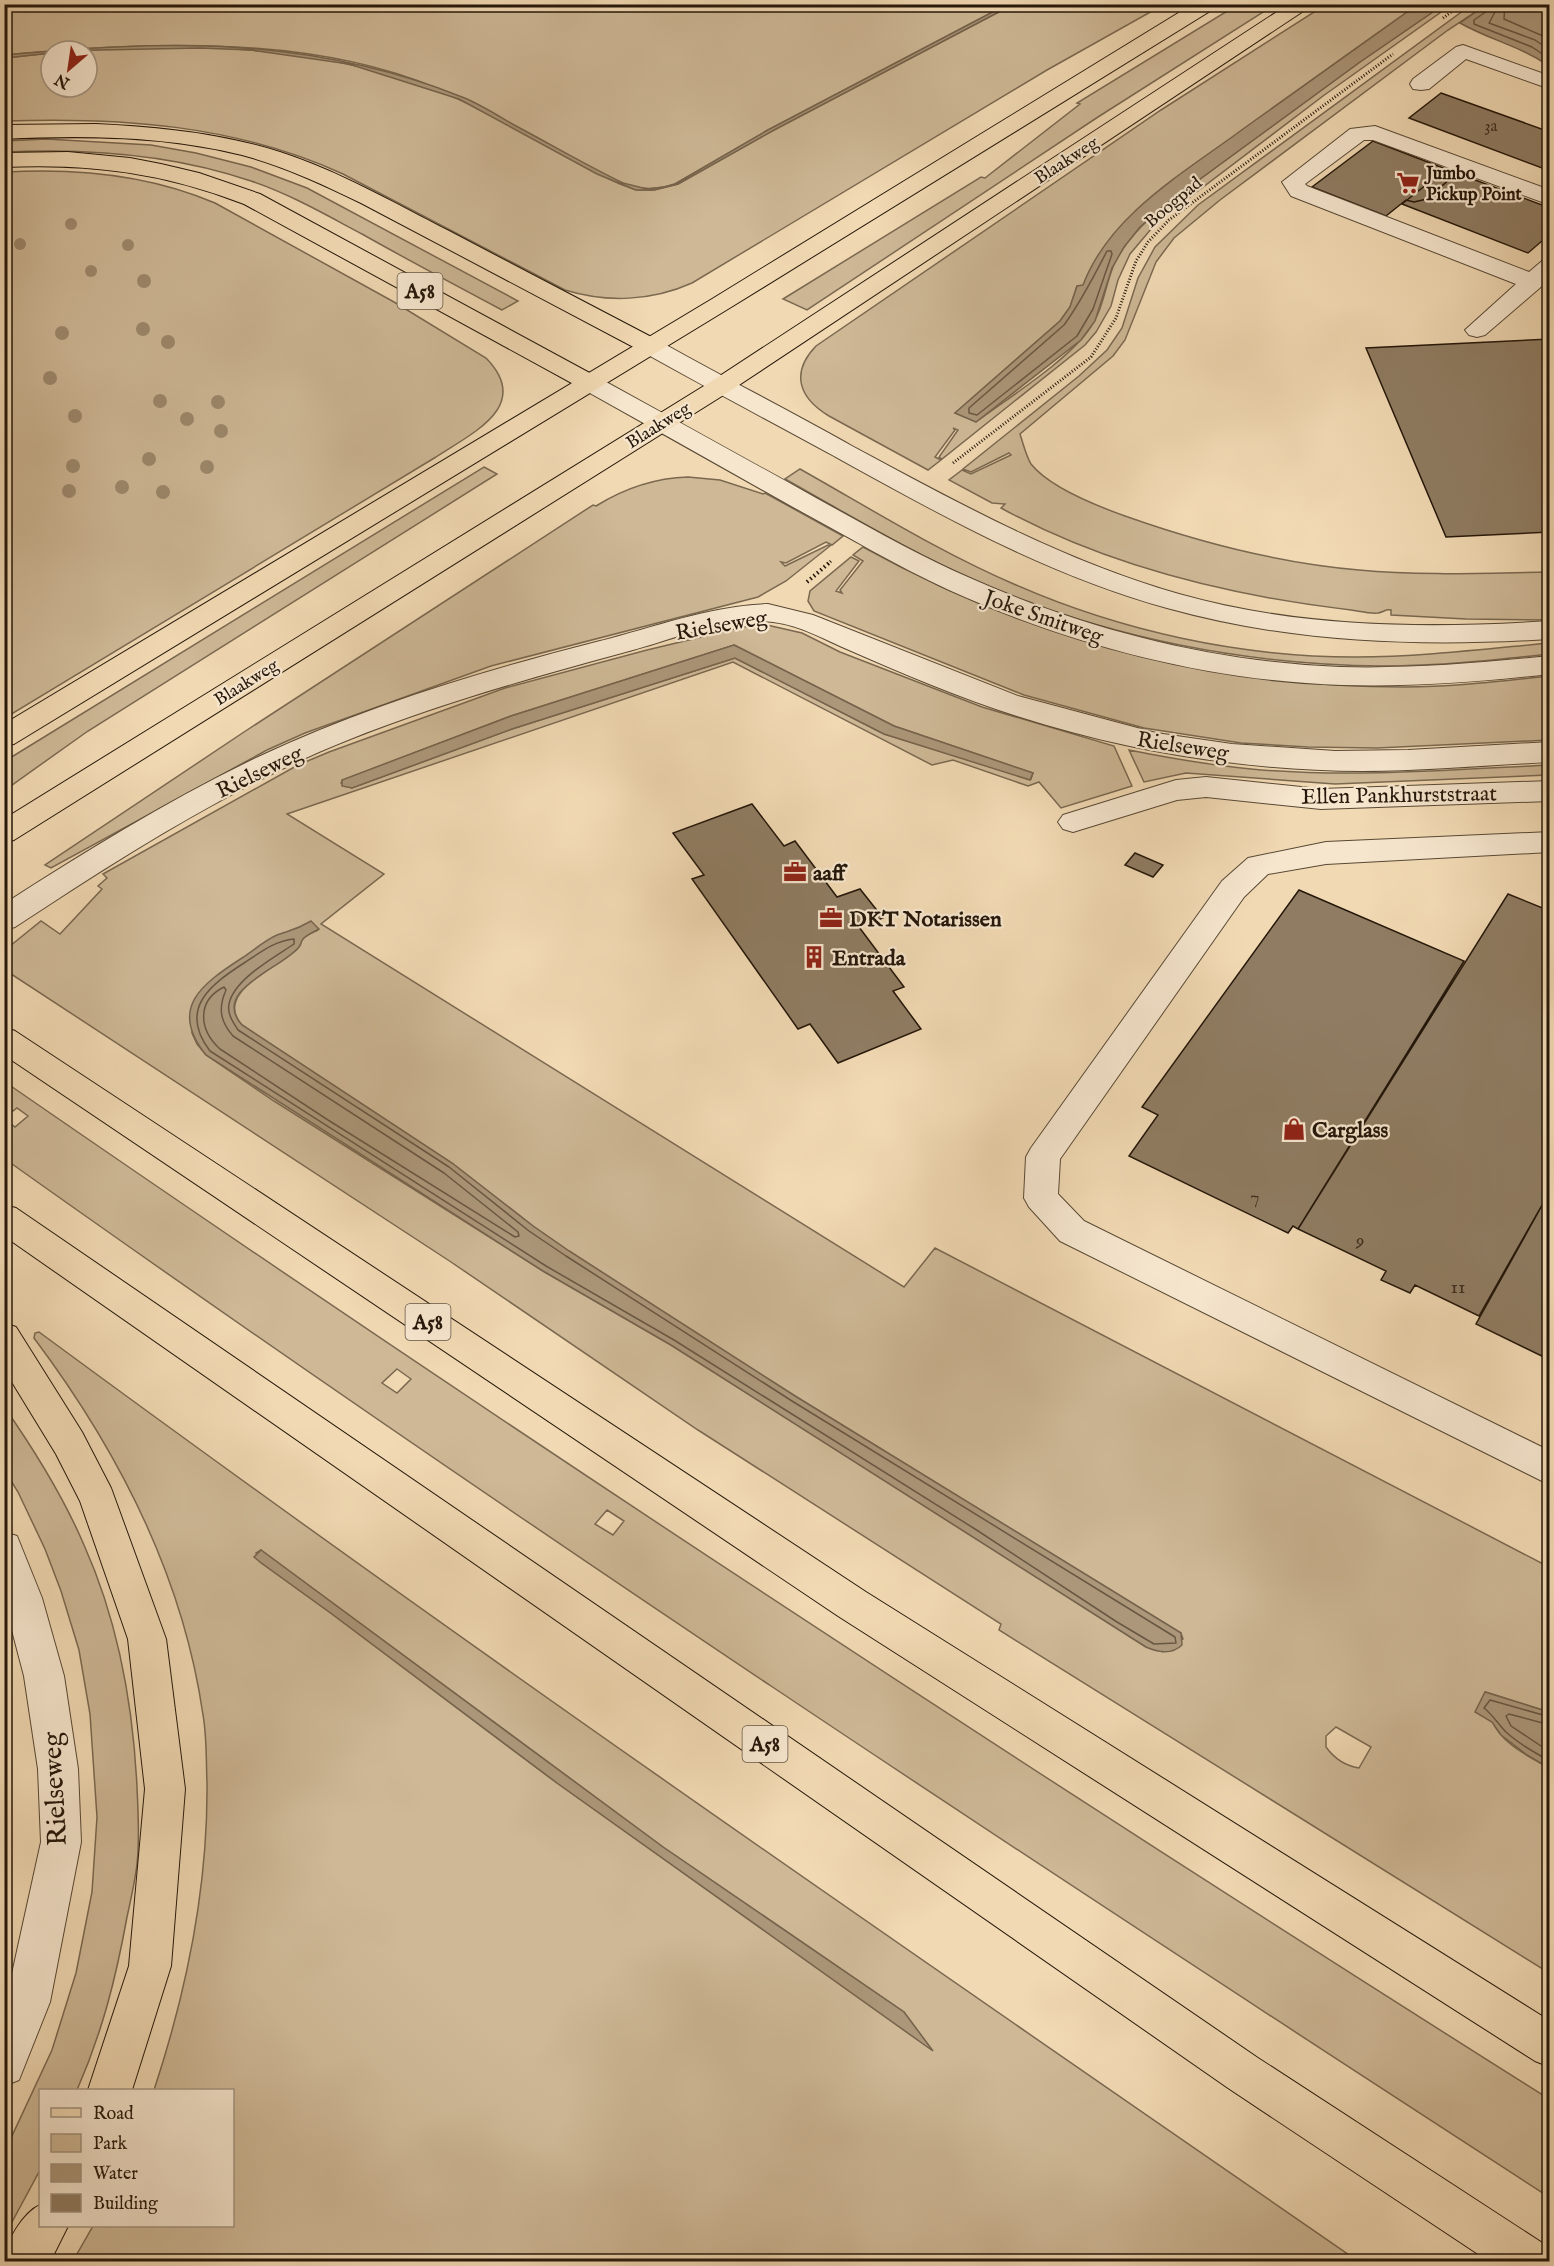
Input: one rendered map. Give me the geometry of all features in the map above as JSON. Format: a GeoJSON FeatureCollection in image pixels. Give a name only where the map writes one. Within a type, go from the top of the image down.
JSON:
{"type":"FeatureCollection","features":[{"type":"Feature","properties":{"kind":"main road"},"geometry":{"type":"LineString","coordinates":[[4,737],[650,346],[1208,4]]}},
{"type":"Feature","properties":{"kind":"main road","name":"Blaakweg"},"geometry":{"type":"LineString","coordinates":[[4,833],[721,386],[1304,4]]}},
{"type":"Feature","properties":{"kind":"main road","name":"A58"},"geometry":{"type":"LineString","coordinates":[[4,132],[75,130],[154,135],[223,146],[277,159],[362,195],[650,346]]}},
{"type":"Feature","properties":{"kind":"main road","name":"A58"},"geometry":{"type":"LineString","coordinates":[[4,160],[65,158],[114,162],[167,171],[224,188],[252,199],[588,382]]}},
{"type":"Feature","properties":{"kind":"main road","name":"A58"},"geometry":{"type":"LineString","coordinates":[[4,1039],[852,1604],[1550,2046]]}},
{"type":"Feature","properties":{"kind":"main road","name":"A58"},"geometry":{"type":"LineString","coordinates":[[4,1218],[1243,2073],[1531,2262]]}},
{"type":"Feature","properties":{"kind":"main road"},"geometry":{"type":"LineString","coordinates":[[4,1337],[69,1443],[98,1500],[147,1640],[165,1789],[150,1966],[111,2089]]}},
{"type":"Feature","properties":{"kind":"main road"},"geometry":{"type":"LineString","coordinates":[[24,2262],[44,2227]]}},
{"type":"Feature","properties":{"kind":"street"},"geometry":{"type":"LineString","coordinates":[[1421,84],[1463,51],[1550,83]]}},
{"type":"Feature","properties":{"kind":"street"},"geometry":{"type":"LineString","coordinates":[[1532,282],[1299,191],[1293,182],[1358,134],[1375,133],[1550,198]]}},
{"type":"Feature","properties":{"kind":"street"},"geometry":{"type":"LineString","coordinates":[[1477,330],[1550,266]]}},
{"type":"Feature","properties":{"kind":"street"},"geometry":{"type":"LineString","coordinates":[[650,346],[963,516],[1041,554],[1124,586],[1182,603],[1294,625],[1430,636],[1550,630]]}},
{"type":"Feature","properties":{"kind":"street","name":"Joke Smitweg"},"geometry":{"type":"LineString","coordinates":[[588,382],[660,424],[941,576],[1022,611],[1083,631],[1166,652],[1310,674],[1425,675],[1550,665]]}},
{"type":"Feature","properties":{"kind":"street","name":"Rielseweg"},"geometry":{"type":"LineString","coordinates":[[4,919],[164,819],[266,765],[327,739],[441,697],[544,664],[708,622],[753,614],[772,613],[811,624],[944,679],[1019,706],[1100,730],[1160,744],[1251,756],[1365,761],[1550,752]]}},
{"type":"Feature","properties":{"kind":"street","name":"Ellen Pankhurststraat"},"geometry":{"type":"LineString","coordinates":[[1073,822],[1176,790],[1206,787],[1321,799],[1550,791]]}},
{"type":"Feature","properties":{"kind":"street"},"geometry":{"type":"LineString","coordinates":[[1550,842],[1326,853],[1259,866],[1233,889],[1043,1156],[1041,1198],[1072,1231],[1550,1469]]}},
{"type":"Feature","properties":{"kind":"street","name":"Rielseweg"},"geometry":{"type":"LineString","coordinates":[[4,1548],[23,1598],[44,1676],[58,1769],[61,1842],[29,2002],[4,2065]]}},
{"type":"Feature","properties":{"kind":"path"},"geometry":{"type":"LineString","coordinates":[[1438,21],[1462,4]]}},
{"type":"Feature","properties":{"kind":"path","name":"Boogpad"},"geometry":{"type":"LineString","coordinates":[[953,463],[1091,357],[1113,324],[1121,306],[1131,270],[1140,254],[1152,237],[1169,220],[1401,48]]}},
{"type":"Feature","properties":{"kind":"green space"},"geometry":{"type":"Polygon","coordinates":[[[4,5],[1006,5],[768,130],[675,184],[658,188],[631,186],[611,178],[510,123],[436,88],[386,70],[333,58],[278,50],[223,46],[99,48],[99,39],[39,39],[39,52],[5,55],[4,5]]]}},
{"type":"Feature","properties":{"kind":"green space"},"geometry":{"type":"Polygon","coordinates":[[[1012,5],[1163,5],[1047,70],[692,283],[661,294],[629,298],[597,297],[565,290],[343,174],[303,157],[261,144],[220,135],[135,123],[5,121],[5,58],[39,54],[39,99],[99,99],[99,50],[222,48],[319,58],[367,68],[458,99],[579,164],[636,190],[654,190],[678,184],[774,130],[1012,5]]]}},
{"type":"Feature","properties":{"kind":"green space"},"geometry":{"type":"Polygon","coordinates":[[[1237,5],[1274,5],[1098,117],[807,310],[783,299],[981,177],[985,178],[1080,104],[1077,103],[1237,5]]]}},
{"type":"Feature","properties":{"kind":"green space"},"geometry":{"type":"Polygon","coordinates":[[[1325,5],[1417,5],[1176,177],[1131,215],[1096,260],[1083,286],[1077,286],[1070,307],[1060,321],[955,413],[976,422],[1068,353],[1094,321],[1113,267],[1123,249],[1143,225],[1166,204],[1360,62],[1443,5],[1451,5],[1323,96],[1157,222],[1130,254],[1118,280],[1111,306],[1096,332],[1085,345],[942,459],[939,457],[958,430],[953,428],[955,430],[935,457],[941,460],[928,470],[829,416],[811,401],[801,384],[801,375],[808,356],[816,346],[1161,110],[1325,5]]]}},
{"type":"Feature","properties":{"kind":"green space"},"geometry":{"type":"Polygon","coordinates":[[[1471,5],[1486,5],[1448,30],[1220,200],[1174,238],[1156,262],[1125,340],[1113,356],[1020,434],[1031,464],[1039,473],[1062,488],[1114,512],[1211,543],[1270,557],[1359,570],[1430,574],[1549,572],[1549,620],[1391,615],[1391,610],[1368,613],[1215,587],[1171,576],[1084,546],[1001,508],[1005,504],[992,503],[949,480],[962,470],[971,474],[1011,455],[1009,453],[971,472],[963,469],[1079,376],[1107,350],[1122,328],[1138,278],[1155,247],[1198,205],[1471,5]]]}},
{"type":"Feature","properties":{"kind":"green space"},"geometry":{"type":"Polygon","coordinates":[[[46,139],[151,145],[196,153],[251,167],[307,188],[518,301],[502,310],[308,205],[265,186],[221,172],[160,159],[98,152],[5,152],[5,141],[46,139]]]}},
{"type":"Feature","properties":{"kind":"green space"},"geometry":{"type":"Polygon","coordinates":[[[58,171],[112,176],[164,186],[215,203],[394,302],[486,358],[499,375],[503,390],[500,404],[480,428],[466,438],[5,718],[5,172],[58,171]]]}},
{"type":"Feature","properties":{"kind":"green space"},"geometry":{"type":"Polygon","coordinates":[[[484,467],[497,474],[88,731],[5,790],[5,761],[484,467]]]}},
{"type":"Feature","properties":{"kind":"green space"},"geometry":{"type":"Polygon","coordinates":[[[800,469],[906,530],[988,572],[1056,601],[1139,628],[1225,646],[1312,656],[1404,656],[1549,643],[1549,654],[1424,665],[1332,664],[1230,654],[1130,634],[1032,604],[934,561],[785,479],[800,469]]]}},
{"type":"Feature","properties":{"kind":"green space"},"geometry":{"type":"Polygon","coordinates":[[[688,477],[720,480],[765,493],[843,536],[832,545],[826,542],[786,563],[781,562],[785,566],[830,546],[786,581],[758,597],[491,666],[305,733],[267,750],[51,868],[45,865],[244,732],[593,505],[596,506],[640,485],[663,479],[688,477]]]}},
{"type":"Feature","properties":{"kind":"green space"},"geometry":{"type":"Polygon","coordinates":[[[863,547],[927,580],[992,609],[1058,633],[1125,652],[1193,667],[1262,678],[1333,685],[1405,687],[1459,685],[1549,676],[1549,740],[1377,748],[1241,743],[1144,728],[1024,695],[814,611],[808,601],[810,591],[851,557],[859,561],[836,591],[842,593],[840,590],[863,561],[853,555],[863,547]]]}},
{"type":"Feature","properties":{"kind":"green space"},"geometry":{"type":"Polygon","coordinates":[[[767,625],[802,633],[840,652],[982,707],[1114,746],[1132,786],[1061,808],[1039,782],[1028,786],[953,760],[932,765],[733,662],[287,814],[384,874],[321,924],[904,1287],[935,1248],[1549,1567],[1549,1712],[1486,1692],[1491,1717],[1502,1736],[1516,1748],[1549,1768],[1549,1973],[999,1630],[1001,1624],[698,1430],[451,1262],[5,970],[5,950],[41,921],[60,934],[102,889],[98,886],[107,878],[103,874],[298,765],[505,688],[743,627],[767,625]],[[734,645],[511,716],[343,780],[341,783],[352,788],[512,729],[735,658],[884,734],[1031,779],[1033,773],[894,726],[734,645]],[[318,930],[276,936],[191,1011],[192,1033],[206,1055],[274,1101],[543,1271],[671,1345],[1146,1647],[1163,1652],[1183,1639],[1181,1633],[795,1396],[569,1251],[452,1163],[242,1025],[235,1013],[236,1002],[242,991],[252,981],[298,948],[305,937],[318,930]],[[1336,1727],[1326,1736],[1326,1747],[1329,1751],[1341,1761],[1354,1767],[1359,1768],[1371,1747],[1336,1727]]]}},
{"type":"Feature","properties":{"kind":"green space"},"geometry":{"type":"Polygon","coordinates":[[[1129,750],[1220,765],[1288,772],[1400,772],[1549,765],[1549,775],[1335,784],[1186,773],[1144,782],[1129,750]]]}},
{"type":"Feature","properties":{"kind":"green space"},"geometry":{"type":"Polygon","coordinates":[[[5,1082],[579,1471],[1159,1851],[1549,2099],[1549,2197],[1159,1943],[771,1686],[195,1293],[5,1159],[5,1119],[15,1127],[28,1116],[17,1108],[5,1117],[5,1082]],[[397,1369],[382,1383],[397,1393],[411,1379],[397,1369]],[[607,1510],[595,1524],[613,1535],[624,1521],[607,1510]]]}},
{"type":"Feature","properties":{"kind":"green space"},"geometry":{"type":"Polygon","coordinates":[[[39,1332],[530,1686],[1358,2261],[73,2261],[92,2227],[234,2227],[234,2089],[154,2089],[186,1977],[204,1862],[207,1783],[203,1715],[180,1613],[163,1564],[142,1516],[93,1424],[34,1338],[35,1333],[39,1332]],[[261,1550],[256,1553],[260,1562],[557,1783],[931,2049],[904,2012],[663,1847],[261,1550]]]}},
{"type":"Feature","properties":{"kind":"green space"},"geometry":{"type":"Polygon","coordinates":[[[5,1408],[58,1491],[84,1545],[106,1603],[122,1663],[132,1725],[139,1835],[133,1890],[118,1962],[101,2026],[77,2089],[39,2089],[39,2172],[5,2235],[5,2151],[52,2050],[76,1973],[92,1892],[97,1817],[90,1714],[79,1650],[45,1549],[18,1492],[5,1471],[5,1408]]]}},
{"type":"Feature","properties":{"kind":"water"},"geometry":{"type":"Polygon","coordinates":[[[1006,5],[1012,5],[774,130],[678,184],[654,190],[636,190],[597,174],[459,99],[349,64],[251,50],[200,48],[99,50],[122,47],[179,46],[236,48],[293,53],[349,63],[405,77],[482,106],[609,176],[623,183],[647,189],[675,184],[768,130],[1006,5]]]}},
{"type":"Feature","properties":{"kind":"water"},"geometry":{"type":"Polygon","coordinates":[[[1417,5],[1443,5],[1360,62],[1166,204],[1140,227],[1124,247],[1112,268],[1095,321],[1081,340],[976,422],[955,413],[1060,321],[1070,307],[1077,286],[1083,285],[1095,260],[1111,237],[1151,197],[1417,5]]]}},
{"type":"Feature","properties":{"kind":"water"},"geometry":{"type":"Polygon","coordinates":[[[1486,5],[1549,5],[1549,66],[1527,53],[1460,23],[1486,5]]]}},
{"type":"Feature","properties":{"kind":"water"},"geometry":{"type":"Polygon","coordinates":[[[39,52],[39,54],[5,58],[5,55],[39,52]]]}},
{"type":"Feature","properties":{"kind":"water"},"geometry":{"type":"Polygon","coordinates":[[[734,645],[894,726],[1033,773],[1030,780],[884,734],[735,658],[512,729],[352,788],[342,786],[342,780],[511,716],[734,645]]]}},
{"type":"Feature","properties":{"kind":"water"},"geometry":{"type":"Polygon","coordinates":[[[311,921],[319,929],[304,938],[291,955],[242,990],[235,1001],[235,1012],[242,1025],[452,1163],[569,1251],[795,1396],[1181,1633],[1182,1645],[1164,1652],[1146,1647],[671,1345],[543,1271],[206,1055],[195,1038],[190,1024],[190,1011],[203,988],[227,968],[268,940],[311,921]]]}},
{"type":"Feature","properties":{"kind":"water"},"geometry":{"type":"Polygon","coordinates":[[[261,1550],[663,1847],[904,2012],[933,2051],[557,1783],[260,1562],[254,1557],[261,1550]]]}},
{"type":"Feature","properties":{"kind":"water"},"geometry":{"type":"Polygon","coordinates":[[[1485,1692],[1549,1712],[1549,1768],[1527,1755],[1501,1735],[1492,1722],[1475,1712],[1485,1692]]]}},
{"type":"Feature","properties":{"kind":"building"},"geometry":{"type":"Polygon","coordinates":[[[1441,93],[1550,132],[1550,171],[1409,118],[1441,93]]]}},
{"type":"Feature","properties":{"kind":"building"},"geometry":{"type":"Polygon","coordinates":[[[1373,141],[1446,169],[1443,172],[1451,178],[1427,199],[1414,202],[1406,200],[1386,216],[1312,187],[1373,141]]]}},
{"type":"Feature","properties":{"kind":"building"},"geometry":{"type":"Polygon","coordinates":[[[1446,169],[1550,208],[1550,234],[1528,253],[1402,204],[1446,169]]]}},
{"type":"Feature","properties":{"kind":"building"},"geometry":{"type":"Polygon","coordinates":[[[1550,339],[1550,532],[1446,537],[1366,348],[1550,339]]]}},
{"type":"Feature","properties":{"kind":"building","name":"Entrada"},"geometry":{"type":"Polygon","coordinates":[[[752,804],[784,846],[795,841],[837,897],[860,889],[883,918],[859,927],[904,987],[893,991],[921,1029],[838,1063],[810,1024],[798,1029],[692,879],[704,875],[673,833],[752,804]]]}},
{"type":"Feature","properties":{"kind":"building"},"geometry":{"type":"Polygon","coordinates":[[[1135,853],[1163,865],[1153,877],[1125,865],[1135,853]]]}},
{"type":"Feature","properties":{"kind":"building"},"geometry":{"type":"Polygon","coordinates":[[[1299,890],[1464,961],[1298,1229],[1293,1226],[1288,1233],[1129,1156],[1158,1115],[1142,1107],[1299,890]]]}},
{"type":"Feature","properties":{"kind":"building"},"geometry":{"type":"Polygon","coordinates":[[[1508,894],[1550,911],[1550,1191],[1479,1316],[1415,1285],[1410,1293],[1381,1280],[1386,1271],[1298,1229],[1508,894]]]}},
{"type":"Feature","properties":{"kind":"building"},"geometry":{"type":"Polygon","coordinates":[[[1550,1191],[1550,1360],[1476,1324],[1550,1191]]]}},
{"type":"Feature","properties":{"kind":"place","name":"Jumbo Pickup Point"},"geometry":{"type":"Point","coordinates":[1408,183]}},
{"type":"Feature","properties":{"kind":"place","name":"aaff"},"geometry":{"type":"Point","coordinates":[795,872]}},
{"type":"Feature","properties":{"kind":"place","name":"DKT Notarissen"},"geometry":{"type":"Point","coordinates":[831,918]}},
{"type":"Feature","properties":{"kind":"place","name":"Entrada"},"geometry":{"type":"Point","coordinates":[814,957]}},
{"type":"Feature","properties":{"kind":"place","name":"Carglass"},"geometry":{"type":"Point","coordinates":[1294,1129]}}]}
